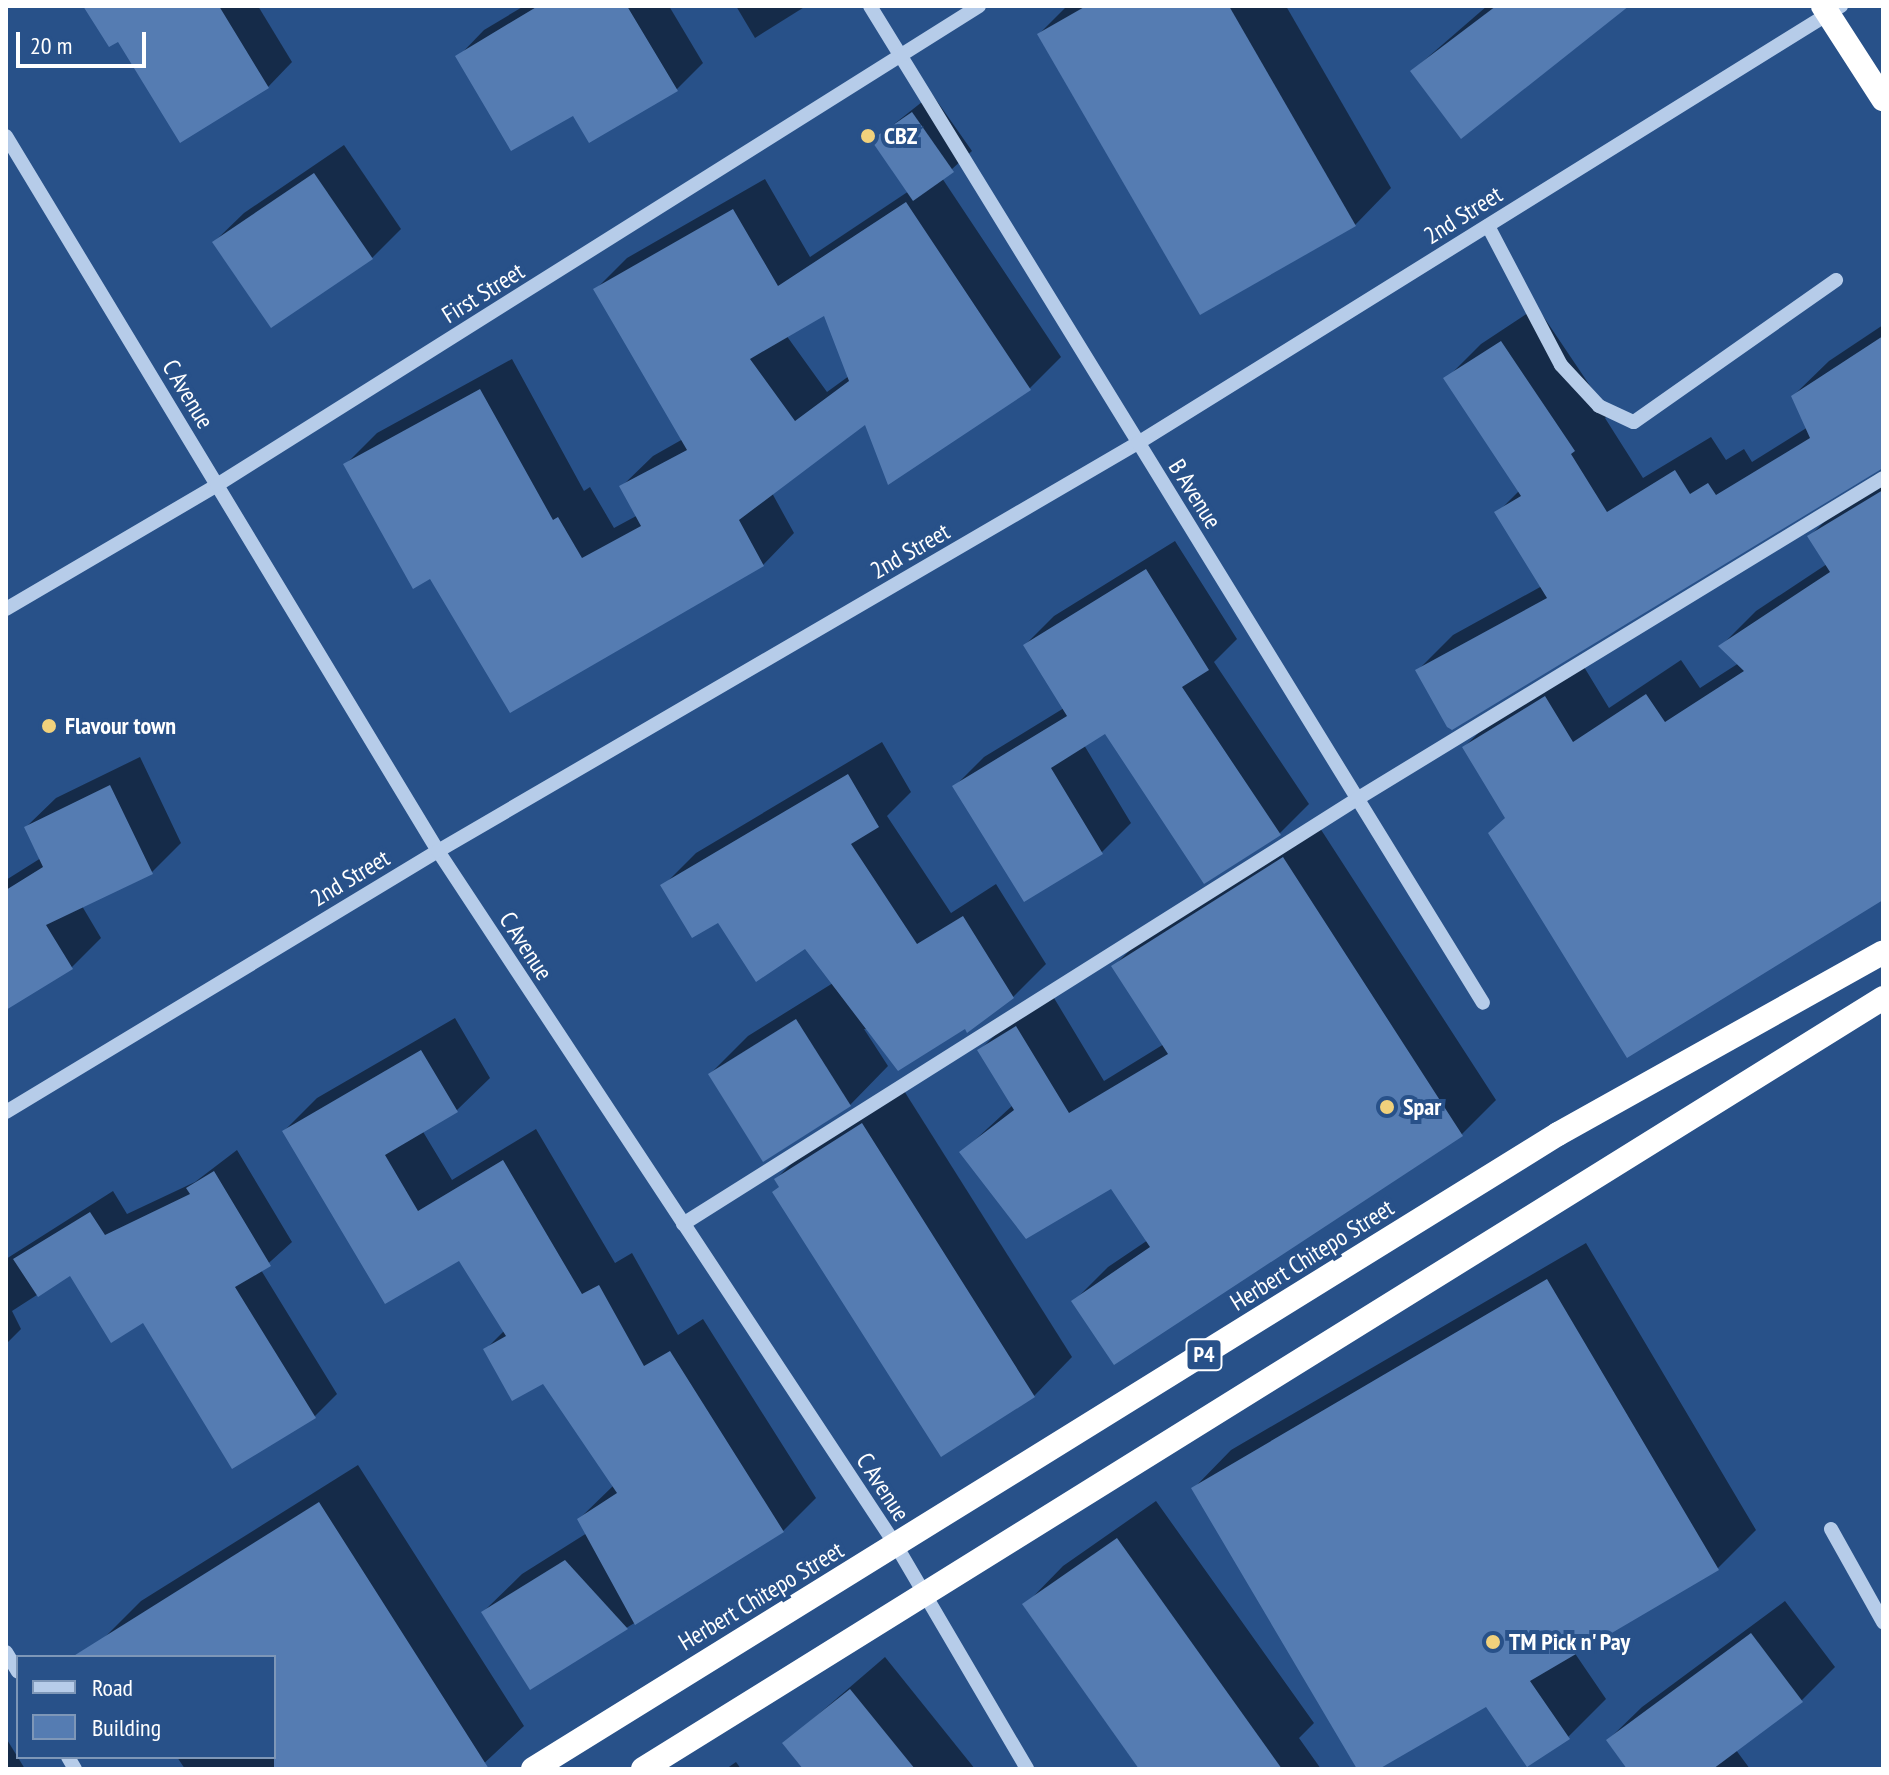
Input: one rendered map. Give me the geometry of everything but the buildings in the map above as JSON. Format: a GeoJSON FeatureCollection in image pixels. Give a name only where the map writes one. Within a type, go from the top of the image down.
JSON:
{"type":"FeatureCollection","features":[{"type":"Feature","properties":{"kind":"highway"},"geometry":{"type":"LineString","coordinates":[[1831,9],[1883,99]]}},
{"type":"Feature","properties":{"kind":"highway","name":"Herbert Chitepo Street"},"geometry":{"type":"LineString","coordinates":[[533,1769],[897,1547],[1558,1134],[1883,952]]}},
{"type":"Feature","properties":{"kind":"highway","name":"P4"},"geometry":{"type":"LineString","coordinates":[[643,1769],[1883,998]]}},
{"type":"Feature","properties":{"kind":"street","name":"B Avenue"},"geometry":{"type":"LineString","coordinates":[[870,6],[1483,1003]]}},
{"type":"Feature","properties":{"kind":"street","name":"First Street"},"geometry":{"type":"LineString","coordinates":[[6,609],[217,485],[979,6]]}},
{"type":"Feature","properties":{"kind":"street","name":"2nd Street"},"geometry":{"type":"LineString","coordinates":[[6,1112],[438,851],[1138,443],[1831,9]]}},
{"type":"Feature","properties":{"kind":"street","name":"C Avenue"},"geometry":{"type":"LineString","coordinates":[[6,136],[438,851],[897,1547],[923,1597],[1027,1769]]}},
{"type":"Feature","properties":{"kind":"street"},"geometry":{"type":"LineString","coordinates":[[1488,226],[1561,365],[1599,406],[1634,422],[1836,280]]}},
{"type":"Feature","properties":{"kind":"street"},"geometry":{"type":"LineString","coordinates":[[683,1224],[1357,799],[1883,478]]}},
{"type":"Feature","properties":{"kind":"street"},"geometry":{"type":"LineString","coordinates":[[1831,1529],[1883,1622]]}},
{"type":"Feature","properties":{"kind":"place","name":"CBZ"},"geometry":{"type":"Point","coordinates":[868,136]}},
{"type":"Feature","properties":{"kind":"place","name":"Flavour town"},"geometry":{"type":"Point","coordinates":[49,726]}},
{"type":"Feature","properties":{"kind":"place","name":"Spar"},"geometry":{"type":"Point","coordinates":[1387,1107]}},
{"type":"Feature","properties":{"kind":"place","name":"TM Pick n' Pay"},"geometry":{"type":"Point","coordinates":[1493,1642]}}]}
